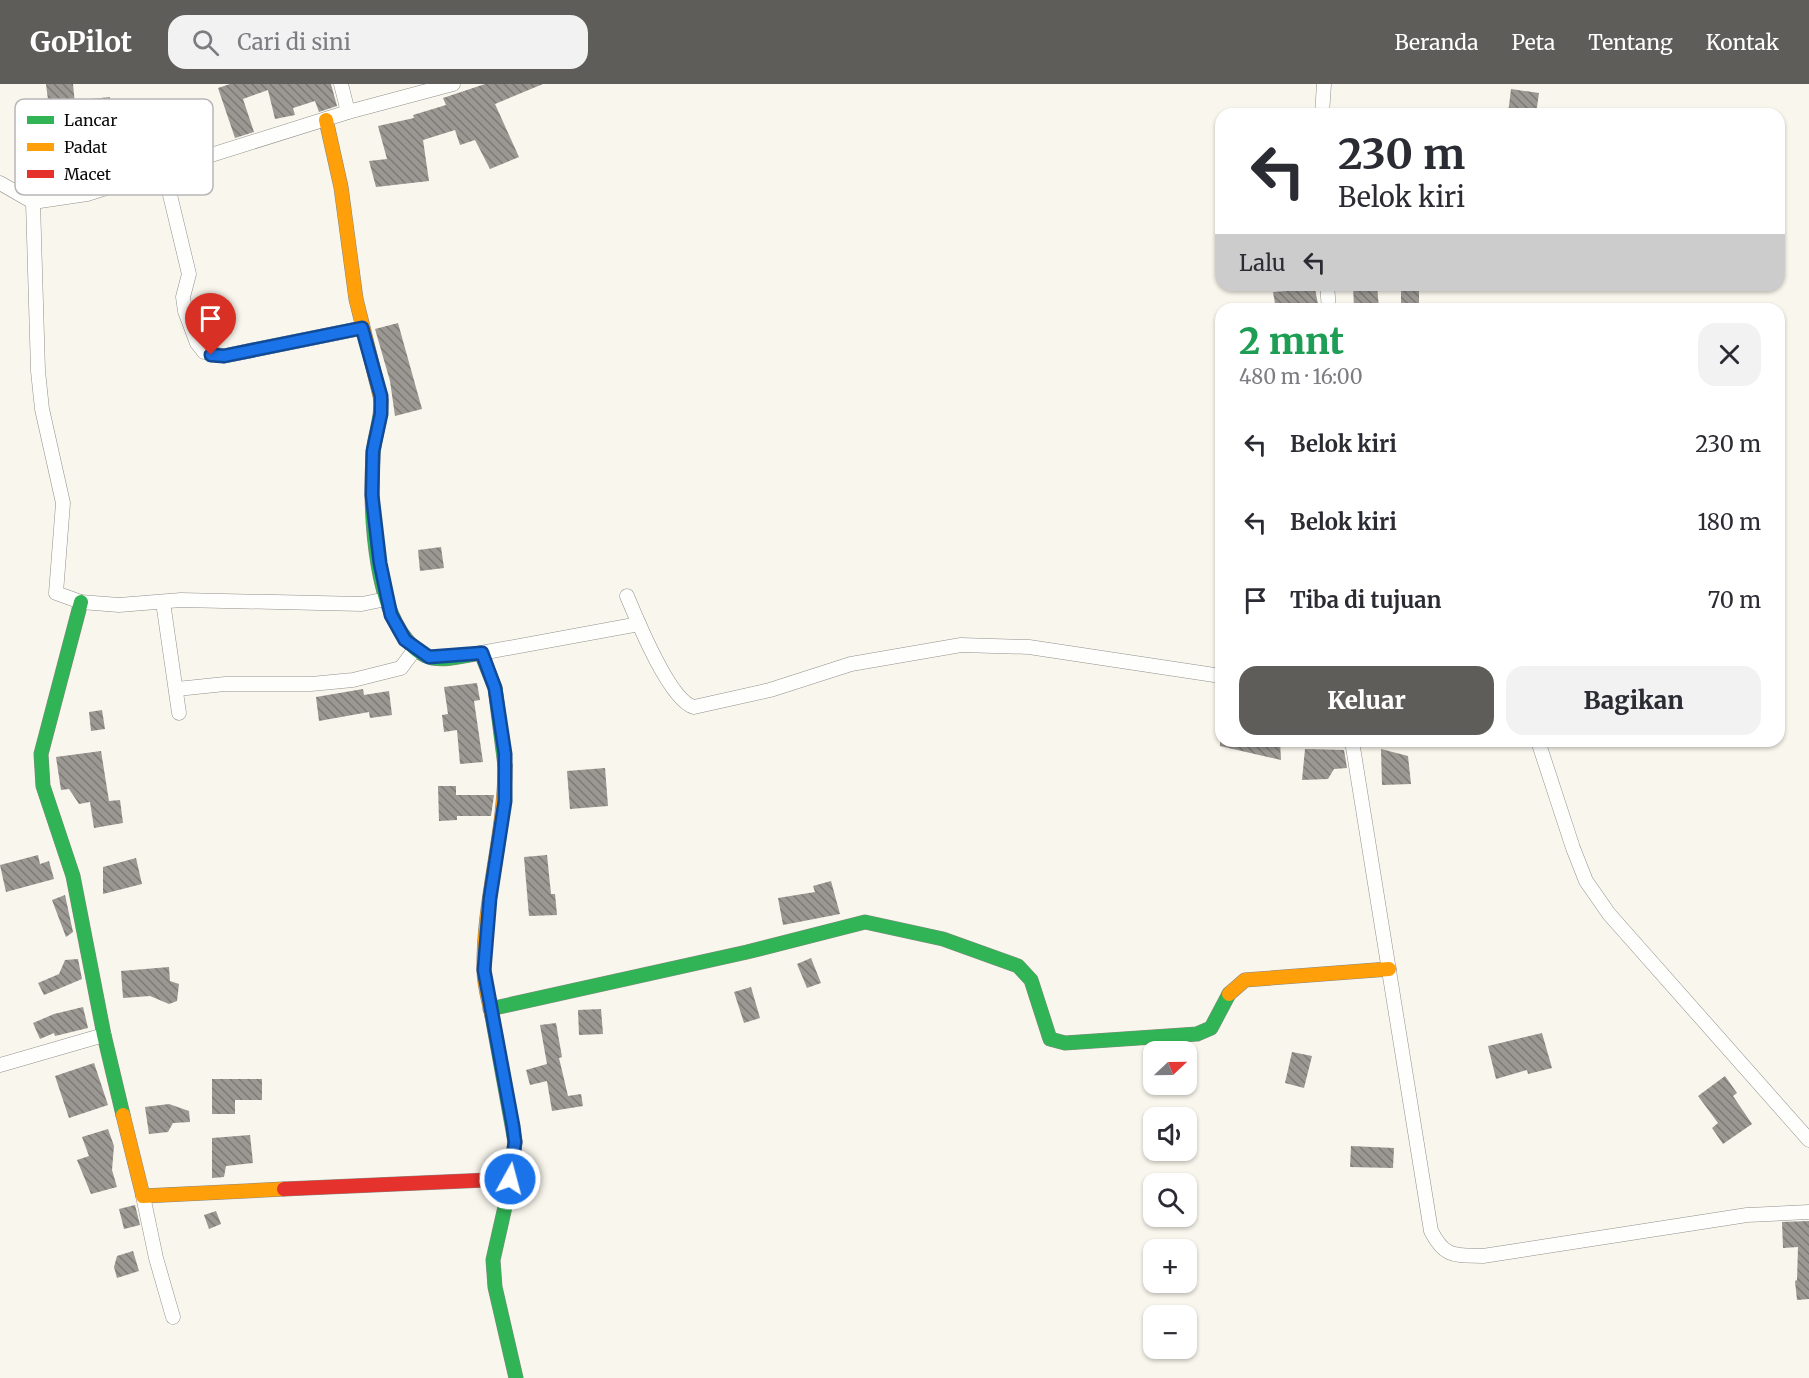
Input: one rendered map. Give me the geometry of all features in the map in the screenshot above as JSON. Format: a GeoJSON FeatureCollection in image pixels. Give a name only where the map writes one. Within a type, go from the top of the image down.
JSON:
{"type":"FeatureCollection","features":[{"type":"Feature","properties":{"kind":"street"},"geometry":{"type":"LineString","coordinates":[[341,84],[348,112]]}},
{"type":"Feature","properties":{"kind":"street"},"geometry":{"type":"LineString","coordinates":[[213,155],[348,112],[453,84]]}},
{"type":"Feature","properties":{"kind":"street"},"geometry":{"type":"LineString","coordinates":[[1322,108],[1324,84]]}},
{"type":"Feature","properties":{"kind":"street"},"geometry":{"type":"LineString","coordinates":[[326,120],[336,154],[345,201],[362,328],[381,396],[381,414],[373,451],[372,495],[382,600],[412,654],[429,657],[482,653],[639,624]]}},
{"type":"Feature","properties":{"kind":"street"},"geometry":{"type":"LineString","coordinates":[[0,183],[15,193]]}},
{"type":"Feature","properties":{"kind":"street"},"geometry":{"type":"LineString","coordinates":[[18,195],[33,202],[80,195]]}},
{"type":"Feature","properties":{"kind":"street"},"geometry":{"type":"LineString","coordinates":[[170,195],[189,274],[183,297],[185,312],[197,343],[204,352],[224,356],[362,328]]}},
{"type":"Feature","properties":{"kind":"street"},"geometry":{"type":"LineString","coordinates":[[33,202],[38,371],[42,409],[63,503],[64,518],[55,589],[70,599],[120,605],[163,602],[363,604],[382,600]]}},
{"type":"Feature","properties":{"kind":"street"},"geometry":{"type":"LineString","coordinates":[[627,596],[639,624],[679,697],[686,705],[694,707],[770,690],[851,664],[907,652],[962,645],[1029,647],[1215,675]]}},
{"type":"Feature","properties":{"kind":"street"},"geometry":{"type":"LineString","coordinates":[[70,599],[41,754],[40,771],[48,805],[73,876],[104,1035],[156,1258],[173,1317]]}},
{"type":"Feature","properties":{"kind":"street"},"geometry":{"type":"LineString","coordinates":[[163,602],[179,713]]}},
{"type":"Feature","properties":{"kind":"street"},"geometry":{"type":"LineString","coordinates":[[482,653],[495,688],[505,754],[505,801],[490,898],[484,970],[515,1142],[510,1179],[493,1260],[495,1287],[516,1378]]}},
{"type":"Feature","properties":{"kind":"street"},"geometry":{"type":"LineString","coordinates":[[177,689],[225,684],[311,684],[353,680],[396,670],[412,654]]}},
{"type":"Feature","properties":{"kind":"street"},"geometry":{"type":"LineString","coordinates":[[1354,747],[1431,1231],[1440,1248],[1452,1255],[1483,1256],[1748,1215],[1809,1212]]}},
{"type":"Feature","properties":{"kind":"street"},"geometry":{"type":"LineString","coordinates":[[1540,747],[1562,819],[1586,881],[1609,914],[1809,1140]]}},
{"type":"Feature","properties":{"kind":"street"},"geometry":{"type":"LineString","coordinates":[[490,1009],[604,981],[699,963],[865,922],[897,928],[989,953],[1018,966],[1028,977],[1035,993],[1042,1025],[1050,1039],[1065,1043],[1197,1034],[1211,1028],[1228,993],[1235,984],[1245,980],[1389,969]]}},
{"type":"Feature","properties":{"kind":"street"},"geometry":{"type":"LineString","coordinates":[[0,1065],[104,1035]]}},
{"type":"Feature","properties":{"kind":"street"},"geometry":{"type":"LineString","coordinates":[[143,1196],[510,1179]]}},
{"type":"Feature","properties":{"kind":"building"},"geometry":{"type":"Polygon","coordinates":[[[46,84],[73,84],[74,99],[48,99],[46,84]]]}},
{"type":"Feature","properties":{"kind":"building"},"geometry":{"type":"Polygon","coordinates":[[[230,84],[331,84],[337,106],[319,112],[315,101],[293,108],[295,115],[275,119],[268,90],[243,99],[254,132],[235,138],[218,88],[230,84]]]}},
{"type":"Feature","properties":{"kind":"building"},"geometry":{"type":"Polygon","coordinates":[[[485,84],[543,84],[495,104],[519,157],[490,169],[475,140],[460,145],[455,130],[423,140],[429,181],[376,187],[369,161],[387,159],[378,126],[414,118],[413,115],[446,105],[443,98],[485,84]]]}},
{"type":"Feature","properties":{"kind":"building"},"geometry":{"type":"Polygon","coordinates":[[[1511,89],[1539,93],[1537,108],[1509,108],[1511,89]]]}},
{"type":"Feature","properties":{"kind":"building"},"geometry":{"type":"Polygon","coordinates":[[[1315,291],[1318,303],[1275,303],[1273,292],[1315,291]]]}},
{"type":"Feature","properties":{"kind":"building"},"geometry":{"type":"Polygon","coordinates":[[[1353,291],[1378,291],[1378,303],[1354,303],[1353,291]]]}},
{"type":"Feature","properties":{"kind":"building"},"geometry":{"type":"Polygon","coordinates":[[[1401,291],[1419,291],[1419,303],[1401,303],[1401,291]]]}},
{"type":"Feature","properties":{"kind":"building"},"geometry":{"type":"Polygon","coordinates":[[[398,323],[422,409],[395,416],[390,381],[375,329],[398,323]]]}},
{"type":"Feature","properties":{"kind":"building"},"geometry":{"type":"Polygon","coordinates":[[[441,547],[444,568],[420,571],[418,550],[441,547]]]}},
{"type":"Feature","properties":{"kind":"building"},"geometry":{"type":"Polygon","coordinates":[[[477,683],[480,700],[474,701],[483,762],[460,764],[457,730],[444,732],[442,715],[448,714],[444,687],[477,683]]]}},
{"type":"Feature","properties":{"kind":"building"},"geometry":{"type":"Polygon","coordinates":[[[363,689],[364,695],[389,691],[392,715],[370,718],[369,712],[319,721],[316,697],[363,689]]]}},
{"type":"Feature","properties":{"kind":"building"},"geometry":{"type":"Polygon","coordinates":[[[102,710],[105,729],[91,731],[89,712],[102,710]]]}},
{"type":"Feature","properties":{"kind":"building"},"geometry":{"type":"Polygon","coordinates":[[[1224,747],[1280,747],[1281,760],[1224,747]]]}},
{"type":"Feature","properties":{"kind":"building"},"geometry":{"type":"Polygon","coordinates":[[[1305,749],[1344,750],[1347,768],[1334,769],[1328,779],[1302,780],[1305,749]]]}},
{"type":"Feature","properties":{"kind":"building"},"geometry":{"type":"Polygon","coordinates":[[[1381,749],[1408,756],[1411,784],[1382,785],[1381,749]]]}},
{"type":"Feature","properties":{"kind":"building"},"geometry":{"type":"Polygon","coordinates":[[[101,751],[109,801],[120,800],[123,823],[94,828],[90,802],[79,804],[69,789],[61,790],[56,757],[101,751]]]}},
{"type":"Feature","properties":{"kind":"building"},"geometry":{"type":"Polygon","coordinates":[[[605,768],[608,806],[570,809],[567,771],[605,768]]]}},
{"type":"Feature","properties":{"kind":"building"},"geometry":{"type":"Polygon","coordinates":[[[438,786],[456,786],[456,795],[494,795],[491,816],[457,816],[457,820],[439,821],[438,786]]]}},
{"type":"Feature","properties":{"kind":"building"},"geometry":{"type":"Polygon","coordinates":[[[38,855],[40,864],[49,861],[54,879],[6,892],[0,865],[38,855]]]}},
{"type":"Feature","properties":{"kind":"building"},"geometry":{"type":"Polygon","coordinates":[[[547,855],[551,894],[555,894],[557,915],[529,916],[524,857],[547,855]]]}},
{"type":"Feature","properties":{"kind":"building"},"geometry":{"type":"Polygon","coordinates":[[[136,858],[142,884],[103,894],[103,867],[136,858]]]}},
{"type":"Feature","properties":{"kind":"building"},"geometry":{"type":"Polygon","coordinates":[[[831,881],[840,914],[783,925],[778,898],[815,892],[813,886],[831,881]]]}},
{"type":"Feature","properties":{"kind":"building"},"geometry":{"type":"Polygon","coordinates":[[[65,895],[73,932],[66,937],[52,900],[65,895]]]}},
{"type":"Feature","properties":{"kind":"building"},"geometry":{"type":"Polygon","coordinates":[[[811,958],[821,983],[807,988],[797,964],[811,958]]]}},
{"type":"Feature","properties":{"kind":"building"},"geometry":{"type":"Polygon","coordinates":[[[78,959],[82,979],[44,995],[38,983],[59,974],[65,960],[78,959]]]}},
{"type":"Feature","properties":{"kind":"building"},"geometry":{"type":"Polygon","coordinates":[[[169,967],[170,981],[179,984],[177,1001],[169,1004],[150,996],[123,998],[121,971],[169,967]]]}},
{"type":"Feature","properties":{"kind":"building"},"geometry":{"type":"Polygon","coordinates":[[[751,987],[760,1018],[744,1023],[734,992],[751,987]]]}},
{"type":"Feature","properties":{"kind":"building"},"geometry":{"type":"Polygon","coordinates":[[[83,1007],[88,1028],[55,1036],[54,1033],[40,1039],[33,1023],[54,1014],[83,1007]]]}},
{"type":"Feature","properties":{"kind":"building"},"geometry":{"type":"Polygon","coordinates":[[[601,1009],[603,1034],[579,1035],[578,1010],[601,1009]]]}},
{"type":"Feature","properties":{"kind":"building"},"geometry":{"type":"Polygon","coordinates":[[[556,1023],[562,1057],[559,1058],[568,1096],[581,1094],[583,1106],[552,1111],[547,1081],[530,1085],[526,1070],[547,1064],[540,1025],[556,1023]]]}},
{"type":"Feature","properties":{"kind":"building"},"geometry":{"type":"Polygon","coordinates":[[[1542,1033],[1552,1068],[1528,1074],[1527,1070],[1496,1079],[1488,1046],[1542,1033]]]}},
{"type":"Feature","properties":{"kind":"building"},"geometry":{"type":"Polygon","coordinates":[[[1292,1052],[1312,1056],[1304,1088],[1285,1083],[1292,1052]]]}},
{"type":"Feature","properties":{"kind":"building"},"geometry":{"type":"Polygon","coordinates":[[[94,1063],[108,1105],[69,1118],[55,1076],[94,1063]]]}},
{"type":"Feature","properties":{"kind":"building"},"geometry":{"type":"Polygon","coordinates":[[[1725,1076],[1737,1093],[1733,1096],[1752,1124],[1723,1144],[1712,1128],[1718,1123],[1698,1096],[1725,1076]]]}},
{"type":"Feature","properties":{"kind":"building"},"geometry":{"type":"Polygon","coordinates":[[[212,1079],[262,1079],[262,1100],[235,1100],[235,1114],[212,1114],[212,1079]]]}},
{"type":"Feature","properties":{"kind":"building"},"geometry":{"type":"Polygon","coordinates":[[[169,1104],[189,1111],[190,1122],[173,1123],[168,1132],[149,1134],[145,1107],[169,1104]]]}},
{"type":"Feature","properties":{"kind":"building"},"geometry":{"type":"Polygon","coordinates":[[[108,1129],[114,1146],[112,1170],[117,1187],[91,1194],[77,1160],[89,1156],[82,1137],[108,1129]]]}},
{"type":"Feature","properties":{"kind":"building"},"geometry":{"type":"Polygon","coordinates":[[[250,1135],[253,1163],[226,1166],[224,1177],[212,1178],[212,1138],[250,1135]]]}},
{"type":"Feature","properties":{"kind":"building"},"geometry":{"type":"Polygon","coordinates":[[[1351,1146],[1394,1148],[1393,1168],[1350,1167],[1351,1146]]]}},
{"type":"Feature","properties":{"kind":"building"},"geometry":{"type":"Polygon","coordinates":[[[135,1205],[140,1225],[124,1229],[119,1209],[135,1205]]]}},
{"type":"Feature","properties":{"kind":"building"},"geometry":{"type":"Polygon","coordinates":[[[216,1211],[221,1224],[209,1229],[204,1215],[216,1211]]]}},
{"type":"Feature","properties":{"kind":"building"},"geometry":{"type":"Polygon","coordinates":[[[1809,1221],[1809,1299],[1797,1300],[1795,1281],[1797,1280],[1798,1247],[1783,1248],[1782,1222],[1809,1221]]]}},
{"type":"Feature","properties":{"kind":"building"},"geometry":{"type":"Polygon","coordinates":[[[133,1251],[139,1271],[117,1278],[114,1267],[117,1256],[133,1251]]]}},
{"type":"Feature","properties":{"kind":"traffic: fast"},"geometry":{"type":"LineString","coordinates":[[381,400],[373,455],[372,505],[378,565],[385,594],[395,620],[408,641],[426,656],[446,659],[481,653],[495,688],[505,766]]}},
{"type":"Feature","properties":{"kind":"traffic: fast"},"geometry":{"type":"LineString","coordinates":[[81,602],[41,754],[43,786],[73,876],[104,1035],[123,1115]]}},
{"type":"Feature","properties":{"kind":"traffic: fast"},"geometry":{"type":"LineString","coordinates":[[490,1009],[747,952],[865,922],[943,939],[1018,966],[1031,980],[1050,1039],[1065,1043],[1197,1034],[1211,1028],[1229,994]]}},
{"type":"Feature","properties":{"kind":"traffic: fast"},"geometry":{"type":"LineString","coordinates":[[492,1016],[515,1142],[507,1198],[493,1260],[495,1287],[516,1378]]}},
{"type":"Feature","properties":{"kind":"traffic: slow"},"geometry":{"type":"LineString","coordinates":[[326,120],[341,187],[356,299],[381,400]]}},
{"type":"Feature","properties":{"kind":"traffic: slow"},"geometry":{"type":"LineString","coordinates":[[492,1016],[484,976],[485,944],[490,893],[502,817],[505,766]]}},
{"type":"Feature","properties":{"kind":"traffic: slow"},"geometry":{"type":"LineString","coordinates":[[1229,994],[1245,980],[1389,969]]}},
{"type":"Feature","properties":{"kind":"traffic: slow"},"geometry":{"type":"LineString","coordinates":[[123,1115],[143,1196],[284,1189]]}},
{"type":"Feature","properties":{"kind":"traffic: jam"},"geometry":{"type":"LineString","coordinates":[[284,1189],[510,1179]]}},
{"type":"Feature","properties":{"kind":"route"},"geometry":{"type":"LineString","coordinates":[[211,355],[224,356],[362,328],[381,396],[381,414],[373,451],[372,495],[380,563],[391,615],[405,640],[429,657],[482,653],[485,659],[495,688],[505,754],[505,801],[490,898],[484,970],[515,1142],[510,1179]]}}]}
